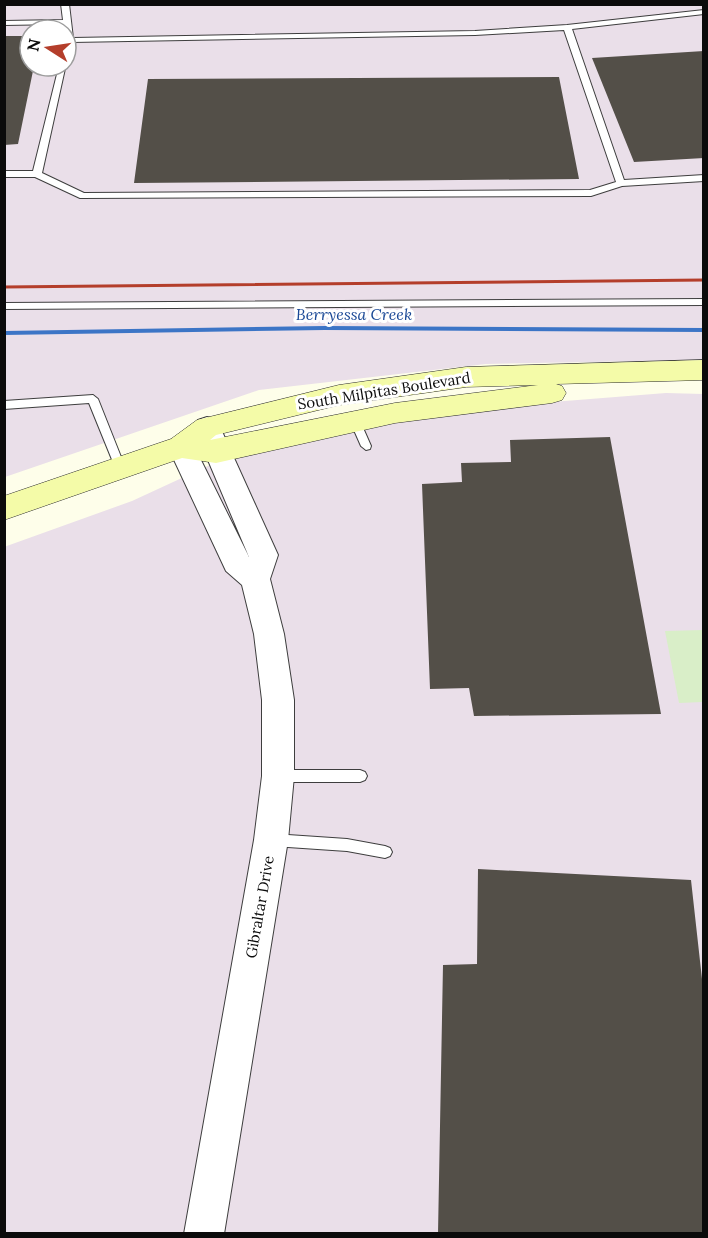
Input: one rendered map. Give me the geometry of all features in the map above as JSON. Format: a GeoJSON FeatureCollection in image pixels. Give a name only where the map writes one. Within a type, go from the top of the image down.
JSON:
{"type":"FeatureCollection","features":[{"type":"Feature","properties":{"kind":"main road","name":"South Milpitas Boulevard"},"geometry":{"type":"LineString","coordinates":[[4,508],[339,395],[466,376],[704,370]]}},
{"type":"Feature","properties":{"kind":"main road","name":"South Milpitas Boulevard"},"geometry":{"type":"LineString","coordinates":[[212,439],[360,434],[475,401],[547,393],[704,390]]}},
{"type":"Feature","properties":{"kind":"street","name":"Gibraltar Drive"},"geometry":{"type":"LineString","coordinates":[[204,1233],[271,840],[278,776],[278,700],[269,634],[255,579],[264,555],[212,439]]}},
{"type":"Feature","properties":{"kind":"street"},"geometry":{"type":"LineString","coordinates":[[181,447],[236,563],[255,579]]}},
{"type":"Feature","properties":{"kind":"lane"},"geometry":{"type":"LineString","coordinates":[[78,40],[475,33],[567,27],[704,12]]}},
{"type":"Feature","properties":{"kind":"lane"},"geometry":{"type":"LineString","coordinates":[[567,27],[621,183]]}},
{"type":"Feature","properties":{"kind":"lane"},"geometry":{"type":"LineString","coordinates":[[38,174],[60,78]]}},
{"type":"Feature","properties":{"kind":"lane"},"geometry":{"type":"LineString","coordinates":[[4,174],[38,174],[83,196],[591,193],[621,183],[704,178]]}},
{"type":"Feature","properties":{"kind":"lane"},"geometry":{"type":"LineString","coordinates":[[4,306],[704,302]]}},
{"type":"Feature","properties":{"kind":"lane"},"geometry":{"type":"LineString","coordinates":[[4,405],[93,399],[120,467]]}},
{"type":"Feature","properties":{"kind":"lane"},"geometry":{"type":"LineString","coordinates":[[278,776],[360,776]]}},
{"type":"Feature","properties":{"kind":"lane"},"geometry":{"type":"LineString","coordinates":[[271,840],[346,845],[385,852]]}},
{"type":"Feature","properties":{"kind":"shaded area"},"geometry":{"type":"Polygon","coordinates":[[[4,5],[703,5],[703,360],[486,364],[259,390],[5,477],[4,5]]]}},
{"type":"Feature","properties":{"kind":"shaded area"},"geometry":{"type":"Polygon","coordinates":[[[666,393],[703,394],[703,1233],[5,1233],[4,547],[132,501],[303,422],[666,393]]]}},
{"type":"Feature","properties":{"kind":"green space"},"geometry":{"type":"Polygon","coordinates":[[[703,630],[703,702],[679,703],[665,631],[703,630]]]}},
{"type":"Feature","properties":{"kind":"building"},"geometry":{"type":"Polygon","coordinates":[[[4,36],[18,36],[18,78],[32,78],[18,144],[4,145],[4,36]]]}},
{"type":"Feature","properties":{"kind":"building"},"geometry":{"type":"Polygon","coordinates":[[[704,51],[704,158],[634,162],[592,58],[704,51]]]}},
{"type":"Feature","properties":{"kind":"building"},"geometry":{"type":"Polygon","coordinates":[[[559,77],[579,179],[134,183],[148,79],[559,77]]]}},
{"type":"Feature","properties":{"kind":"building"},"geometry":{"type":"Polygon","coordinates":[[[610,437],[661,714],[474,716],[469,688],[430,689],[422,484],[462,482],[461,463],[511,462],[510,440],[610,437]]]}},
{"type":"Feature","properties":{"kind":"building"},"geometry":{"type":"Polygon","coordinates":[[[478,869],[691,880],[704,997],[704,1234],[438,1234],[443,965],[477,964],[478,869]]]}},
{"type":"Feature","properties":{"kind":"waterway","name":"Berryessa Creek"},"geometry":{"type":"LineString","coordinates":[[4,333],[325,328],[704,330]]}},
{"type":"Feature","properties":{"kind":"railway"},"geometry":{"type":"LineString","coordinates":[[4,287],[704,280]]}}]}
